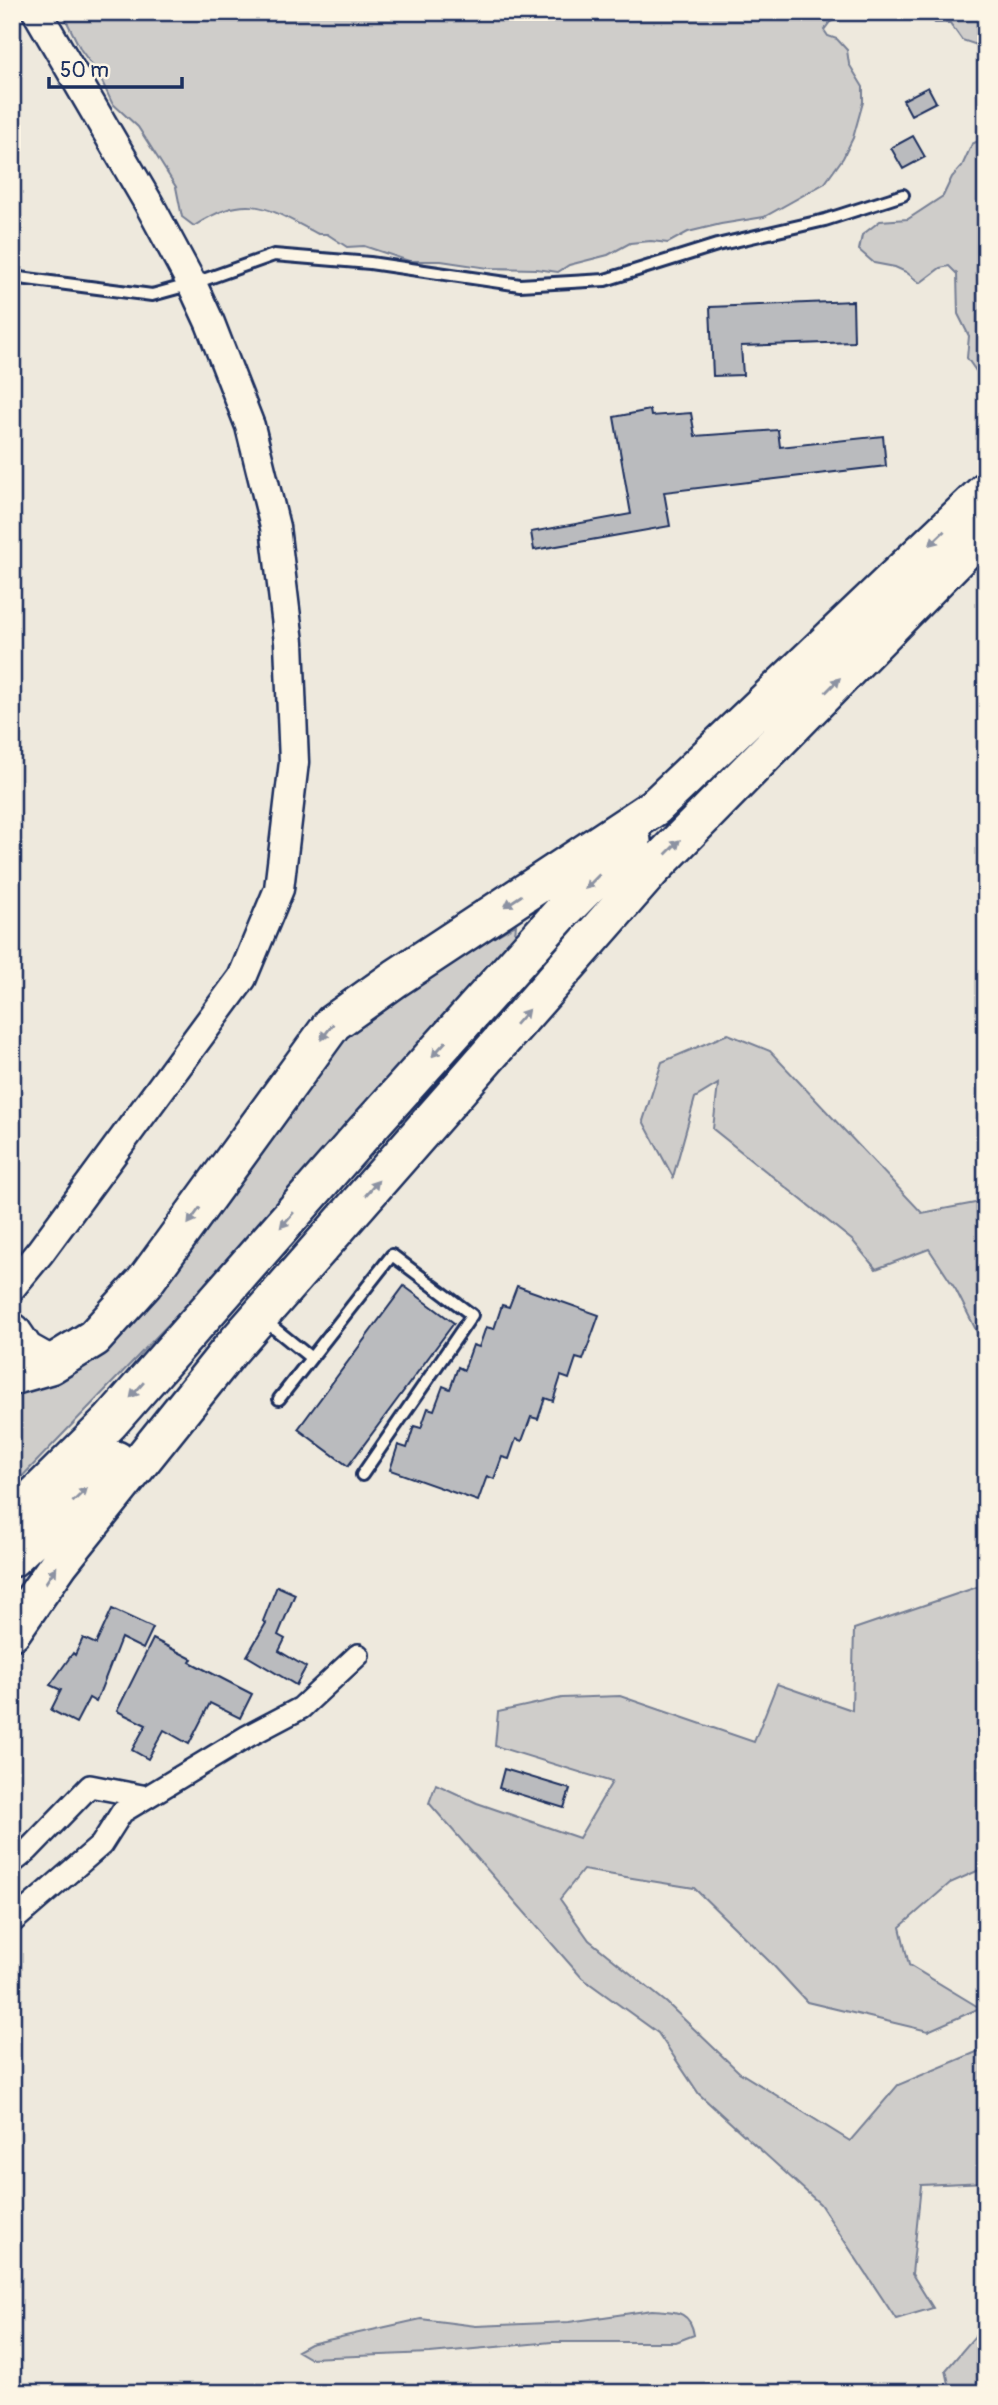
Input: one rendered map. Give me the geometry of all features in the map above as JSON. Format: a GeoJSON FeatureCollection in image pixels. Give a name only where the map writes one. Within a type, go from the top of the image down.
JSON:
{"type":"FeatureCollection","features":[{"type":"Feature","properties":{"kind":"highway"},"geometry":{"type":"LineString","coordinates":[[12,1376],[50,1365],[94,1338],[144,1283],[333,1023],[396,978],[654,807],[986,491]]}},
{"type":"Feature","properties":{"kind":"highway"},"geometry":{"type":"LineString","coordinates":[[12,1631],[60,1562],[230,1350],[652,869],[986,529]]}},
{"type":"Feature","properties":{"kind":"highway"},"geometry":{"type":"LineString","coordinates":[[12,1519],[110,1422],[562,912],[865,607]]}},
{"type":"Feature","properties":{"kind":"highway"},"geometry":{"type":"LineString","coordinates":[[12,1332],[25,1351],[50,1365]]}},
{"type":"Feature","properties":{"kind":"highway"},"geometry":{"type":"LineString","coordinates":[[12,1558],[230,1350]]}},
{"type":"Feature","properties":{"kind":"street"},"geometry":{"type":"LineString","coordinates":[[12,1286],[242,978],[279,889],[294,762],[289,642],[275,527],[250,426],[192,284],[149,204],[37,12]]}},
{"type":"Feature","properties":{"kind":"street"},"geometry":{"type":"LineString","coordinates":[[12,1922],[101,1845],[122,1812],[248,1736],[301,1708],[358,1655]]}},
{"type":"Feature","properties":{"kind":"street"},"geometry":{"type":"LineString","coordinates":[[12,1863],[90,1786],[147,1797]]}},
{"type":"Feature","properties":{"kind":"lane"},"geometry":{"type":"LineString","coordinates":[[12,277],[152,295],[274,255],[370,263],[520,285],[605,281],[718,245],[825,220],[903,195]]}},
{"type":"Feature","properties":{"kind":"lane"},"geometry":{"type":"LineString","coordinates":[[279,1399],[392,1255],[472,1315],[362,1475]]}},
{"type":"Feature","properties":{"kind":"lane"},"geometry":{"type":"LineString","coordinates":[[259,1316],[311,1358]]}},
{"type":"Feature","properties":{"kind":"shaded area"},"geometry":{"type":"Polygon","coordinates":[[[62,12],[851,12],[830,22],[824,30],[847,50],[849,64],[863,87],[863,102],[853,138],[825,183],[764,217],[688,232],[668,243],[630,243],[608,255],[569,265],[558,272],[488,268],[441,261],[409,261],[364,246],[347,247],[327,234],[318,234],[284,216],[257,207],[229,209],[194,226],[182,217],[176,187],[138,127],[112,103],[62,12]]]}},
{"type":"Feature","properties":{"kind":"shaded area"},"geometry":{"type":"Polygon","coordinates":[[[925,12],[986,12],[986,40],[977,45],[962,40],[950,23],[935,23],[925,12]]]}},
{"type":"Feature","properties":{"kind":"shaded area"},"geometry":{"type":"Polygon","coordinates":[[[986,137],[986,380],[983,381],[967,358],[969,336],[958,314],[957,274],[949,266],[940,268],[920,283],[895,267],[874,263],[859,250],[862,235],[880,221],[908,219],[943,196],[972,144],[986,137]]]}},
{"type":"Feature","properties":{"kind":"shaded area"},"geometry":{"type":"Polygon","coordinates":[[[516,925],[514,943],[493,970],[188,1304],[12,1487],[12,1391],[56,1380],[369,1007],[516,925]]]}},
{"type":"Feature","properties":{"kind":"shaded area"},"geometry":{"type":"Polygon","coordinates":[[[728,1034],[770,1051],[922,1213],[986,1201],[986,1350],[956,1290],[929,1249],[876,1269],[853,1241],[713,1129],[718,1084],[695,1098],[673,1177],[643,1121],[662,1062],[728,1034]]]}},
{"type":"Feature","properties":{"kind":"shaded area"},"geometry":{"type":"Polygon","coordinates":[[[986,1584],[986,1867],[950,1883],[900,1927],[909,1965],[980,2008],[928,2031],[807,2002],[694,1888],[583,1870],[560,1899],[589,1940],[667,2003],[739,2072],[850,2141],[898,2085],[986,2048],[986,2182],[921,2185],[912,2274],[933,2308],[896,2319],[820,2204],[699,2094],[658,2033],[582,1978],[429,1803],[436,1784],[477,1803],[579,1838],[612,1782],[495,1746],[498,1712],[562,1698],[620,1696],[754,1742],[777,1684],[852,1710],[854,1629],[986,1584]]]}},
{"type":"Feature","properties":{"kind":"shaded area"},"geometry":{"type":"Polygon","coordinates":[[[652,2310],[685,2316],[694,2335],[676,2342],[552,2342],[430,2353],[309,2358],[297,2351],[310,2344],[421,2319],[476,2326],[569,2322],[652,2310]]]}},
{"type":"Feature","properties":{"kind":"shaded area"},"geometry":{"type":"Polygon","coordinates":[[[975,2336],[986,2337],[986,2393],[951,2393],[946,2370],[975,2336]]]}},
{"type":"Feature","properties":{"kind":"building"},"geometry":{"type":"Polygon","coordinates":[[[928,87],[936,102],[911,115],[903,100],[928,87]]]}},
{"type":"Feature","properties":{"kind":"building"},"geometry":{"type":"Polygon","coordinates":[[[913,136],[925,157],[903,169],[891,148],[913,136]]]}},
{"type":"Feature","properties":{"kind":"building"},"geometry":{"type":"Polygon","coordinates":[[[853,301],[854,342],[741,346],[743,375],[713,376],[710,307],[853,301]]]}},
{"type":"Feature","properties":{"kind":"building"},"geometry":{"type":"Polygon","coordinates":[[[650,410],[651,416],[691,413],[695,436],[778,430],[780,447],[883,436],[886,466],[664,492],[670,526],[534,550],[531,532],[631,514],[614,417],[650,410]]]}},
{"type":"Feature","properties":{"kind":"building"},"geometry":{"type":"Polygon","coordinates":[[[404,1286],[454,1323],[348,1466],[298,1429],[404,1286]]]}},
{"type":"Feature","properties":{"kind":"building"},"geometry":{"type":"Polygon","coordinates":[[[517,1286],[599,1315],[583,1360],[576,1358],[569,1379],[561,1376],[553,1401],[545,1398],[538,1419],[531,1417],[522,1441],[516,1439],[509,1459],[502,1457],[494,1479],[487,1476],[478,1501],[390,1470],[398,1445],[407,1448],[414,1426],[421,1428],[428,1408],[434,1410],[443,1386],[450,1389],[458,1367],[464,1370],[473,1345],[479,1347],[486,1327],[494,1329],[502,1305],[509,1307],[517,1286]]]}},
{"type":"Feature","properties":{"kind":"building"},"geometry":{"type":"Polygon","coordinates":[[[277,1586],[295,1594],[278,1635],[285,1639],[279,1651],[306,1667],[296,1685],[247,1656],[266,1623],[263,1621],[277,1586]]]}},
{"type":"Feature","properties":{"kind":"building"},"geometry":{"type":"Polygon","coordinates":[[[112,1609],[153,1628],[143,1649],[121,1638],[96,1702],[89,1698],[76,1723],[51,1710],[61,1690],[50,1685],[73,1653],[75,1655],[83,1638],[96,1644],[112,1609]]]}},
{"type":"Feature","properties":{"kind":"building"},"geometry":{"type":"Polygon","coordinates":[[[153,1639],[192,1659],[190,1662],[252,1694],[240,1718],[210,1703],[189,1744],[164,1730],[148,1759],[132,1750],[146,1725],[117,1711],[153,1639]]]}},
{"type":"Feature","properties":{"kind":"building"},"geometry":{"type":"Polygon","coordinates":[[[504,1769],[570,1789],[564,1808],[499,1788],[504,1769]]]}}]}
